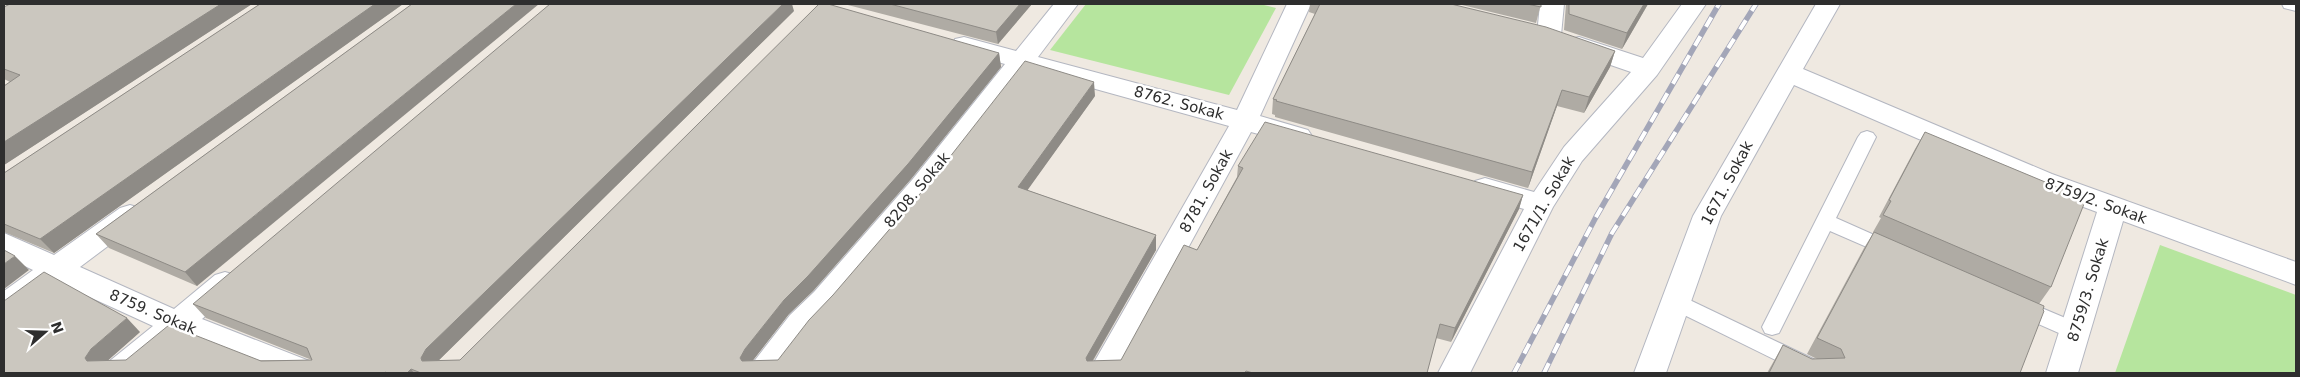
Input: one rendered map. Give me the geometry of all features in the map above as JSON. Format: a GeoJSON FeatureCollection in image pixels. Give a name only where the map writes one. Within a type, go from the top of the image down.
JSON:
{"type":"FeatureCollection","features":[{"type":"Feature","properties":{"kind":"street","name":"8208. Sokak"},"geometry":{"type":"LineString","coordinates":[[763,373],[801,324],[825,300],[922,187],[1066,4]]}},
{"type":"Feature","properties":{"kind":"street","name":"8781. Sokak"},"geometry":{"type":"LineString","coordinates":[[1104,373],[1245,120],[1299,4]]}},
{"type":"Feature","properties":{"kind":"street"},"geometry":{"type":"LineString","coordinates":[[1552,4],[1540,32],[1648,69]]}},
{"type":"Feature","properties":{"kind":"street","name":"1671/1. Sokak"},"geometry":{"type":"LineString","coordinates":[[1454,373],[1542,204],[1573,154],[1648,69],[1694,4]]}},
{"type":"Feature","properties":{"kind":"street","name":"1671. Sokak"},"geometry":{"type":"LineString","coordinates":[[1650,373],[1707,216],[1828,4]]}},
{"type":"Feature","properties":{"kind":"street","name":"8762. Sokak"},"geometry":{"type":"LineString","coordinates":[[944,40],[1321,142]]}},
{"type":"Feature","properties":{"kind":"street","name":"8759/2. Sokak"},"geometry":{"type":"LineString","coordinates":[[1789,73],[2042,181],[2296,274]]}},
{"type":"Feature","properties":{"kind":"street"},"geometry":{"type":"LineString","coordinates":[[1464,182],[1542,204]]}},
{"type":"Feature","properties":{"kind":"street"},"geometry":{"type":"LineString","coordinates":[[4,307],[152,198]]}},
{"type":"Feature","properties":{"kind":"street","name":"8759/3. Sokak"},"geometry":{"type":"LineString","coordinates":[[2062,373],[2113,207]]}},
{"type":"Feature","properties":{"kind":"street","name":"8759. Sokak"},"geometry":{"type":"LineString","coordinates":[[4,244],[140,308],[306,373]]}},
{"type":"Feature","properties":{"kind":"street"},"geometry":{"type":"LineString","coordinates":[[117,373],[245,266]]}},
{"type":"Feature","properties":{"kind":"lane"},"geometry":{"type":"LineString","coordinates":[[2290,4],[2296,6]]}},
{"type":"Feature","properties":{"kind":"lane"},"geometry":{"type":"LineString","coordinates":[[1772,327],[1866,137]]}},
{"type":"Feature","properties":{"kind":"lane"},"geometry":{"type":"LineString","coordinates":[[1825,222],[1905,257]]}},
{"type":"Feature","properties":{"kind":"lane"},"geometry":{"type":"LineString","coordinates":[[2004,300],[2075,331]]}},
{"type":"Feature","properties":{"kind":"lane"},"geometry":{"type":"LineString","coordinates":[[1675,301],[1822,373]]}},
{"type":"Feature","properties":{"kind":"green space"},"geometry":{"type":"Polygon","coordinates":[[[1086,4],[1260,4],[1276,8],[1229,95],[1050,50],[1086,4]]]}},
{"type":"Feature","properties":{"kind":"green space"},"geometry":{"type":"Polygon","coordinates":[[[2160,245],[2296,295],[2296,373],[2115,373],[2160,245]]]}},
{"type":"Feature","properties":{"kind":"building"},"geometry":{"type":"Polygon","coordinates":[[[10,4],[221,4],[4,142],[4,86],[20,75],[4,69],[4,7],[10,4]]]}},
{"type":"Feature","properties":{"kind":"building"},"geometry":{"type":"Polygon","coordinates":[[[260,4],[375,4],[40,239],[4,224],[4,173],[260,4]]]}},
{"type":"Feature","properties":{"kind":"building"},"geometry":{"type":"Polygon","coordinates":[[[412,4],[516,4],[185,272],[96,234],[412,4]]]}},
{"type":"Feature","properties":{"kind":"building"},"geometry":{"type":"Polygon","coordinates":[[[550,4],[783,4],[426,349],[421,358],[422,361],[460,360],[819,4],[828,4],[999,53],[908,164],[808,276],[784,300],[745,349],[740,358],[742,361],[778,360],[809,320],[833,295],[931,181],[1025,61],[1094,82],[1018,187],[1156,235],[1086,358],[1087,361],[1121,360],[1184,245],[1197,250],[1243,168],[1238,166],[1265,122],[1523,195],[1455,328],[1440,324],[1427,373],[1253,373],[1246,371],[1244,373],[421,373],[411,369],[407,373],[4,373],[4,301],[44,272],[127,318],[91,349],[85,358],[87,361],[126,360],[169,325],[261,361],[312,360],[307,348],[193,304],[550,4]]]}},
{"type":"Feature","properties":{"kind":"building"},"geometry":{"type":"Polygon","coordinates":[[[890,4],[1020,4],[996,32],[890,4]]]}},
{"type":"Feature","properties":{"kind":"building"},"geometry":{"type":"Polygon","coordinates":[[[1320,4],[1451,4],[1546,27],[1615,51],[1589,97],[1562,90],[1532,172],[1273,99],[1320,4]]]}},
{"type":"Feature","properties":{"kind":"building"},"geometry":{"type":"Polygon","coordinates":[[[1527,4],[1541,4],[1541,7],[1527,4]]]}},
{"type":"Feature","properties":{"kind":"building"},"geometry":{"type":"Polygon","coordinates":[[[1569,4],[1644,4],[1627,33],[1569,14],[1569,4]]]}},
{"type":"Feature","properties":{"kind":"building"},"geometry":{"type":"Polygon","coordinates":[[[1925,132],[2086,199],[2051,287],[1883,215],[1925,132]]]}},
{"type":"Feature","properties":{"kind":"building"},"geometry":{"type":"Polygon","coordinates":[[[1874,232],[2044,306],[2044,311],[2020,373],[1769,373],[1783,345],[1812,359],[1845,358],[1841,349],[1817,338],[1874,232]]]}},
{"type":"Feature","properties":{"kind":"building"},"geometry":{"type":"Polygon","coordinates":[[[4,250],[15,256],[4,264],[4,250]]]}},
{"type":"Feature","properties":{"kind":"railway"},"geometry":{"type":"LineString","coordinates":[[1514,373],[1596,217],[1719,4]]}},
{"type":"Feature","properties":{"kind":"railway"},"geometry":{"type":"LineString","coordinates":[[1544,373],[1612,233],[1756,4]]}}]}
